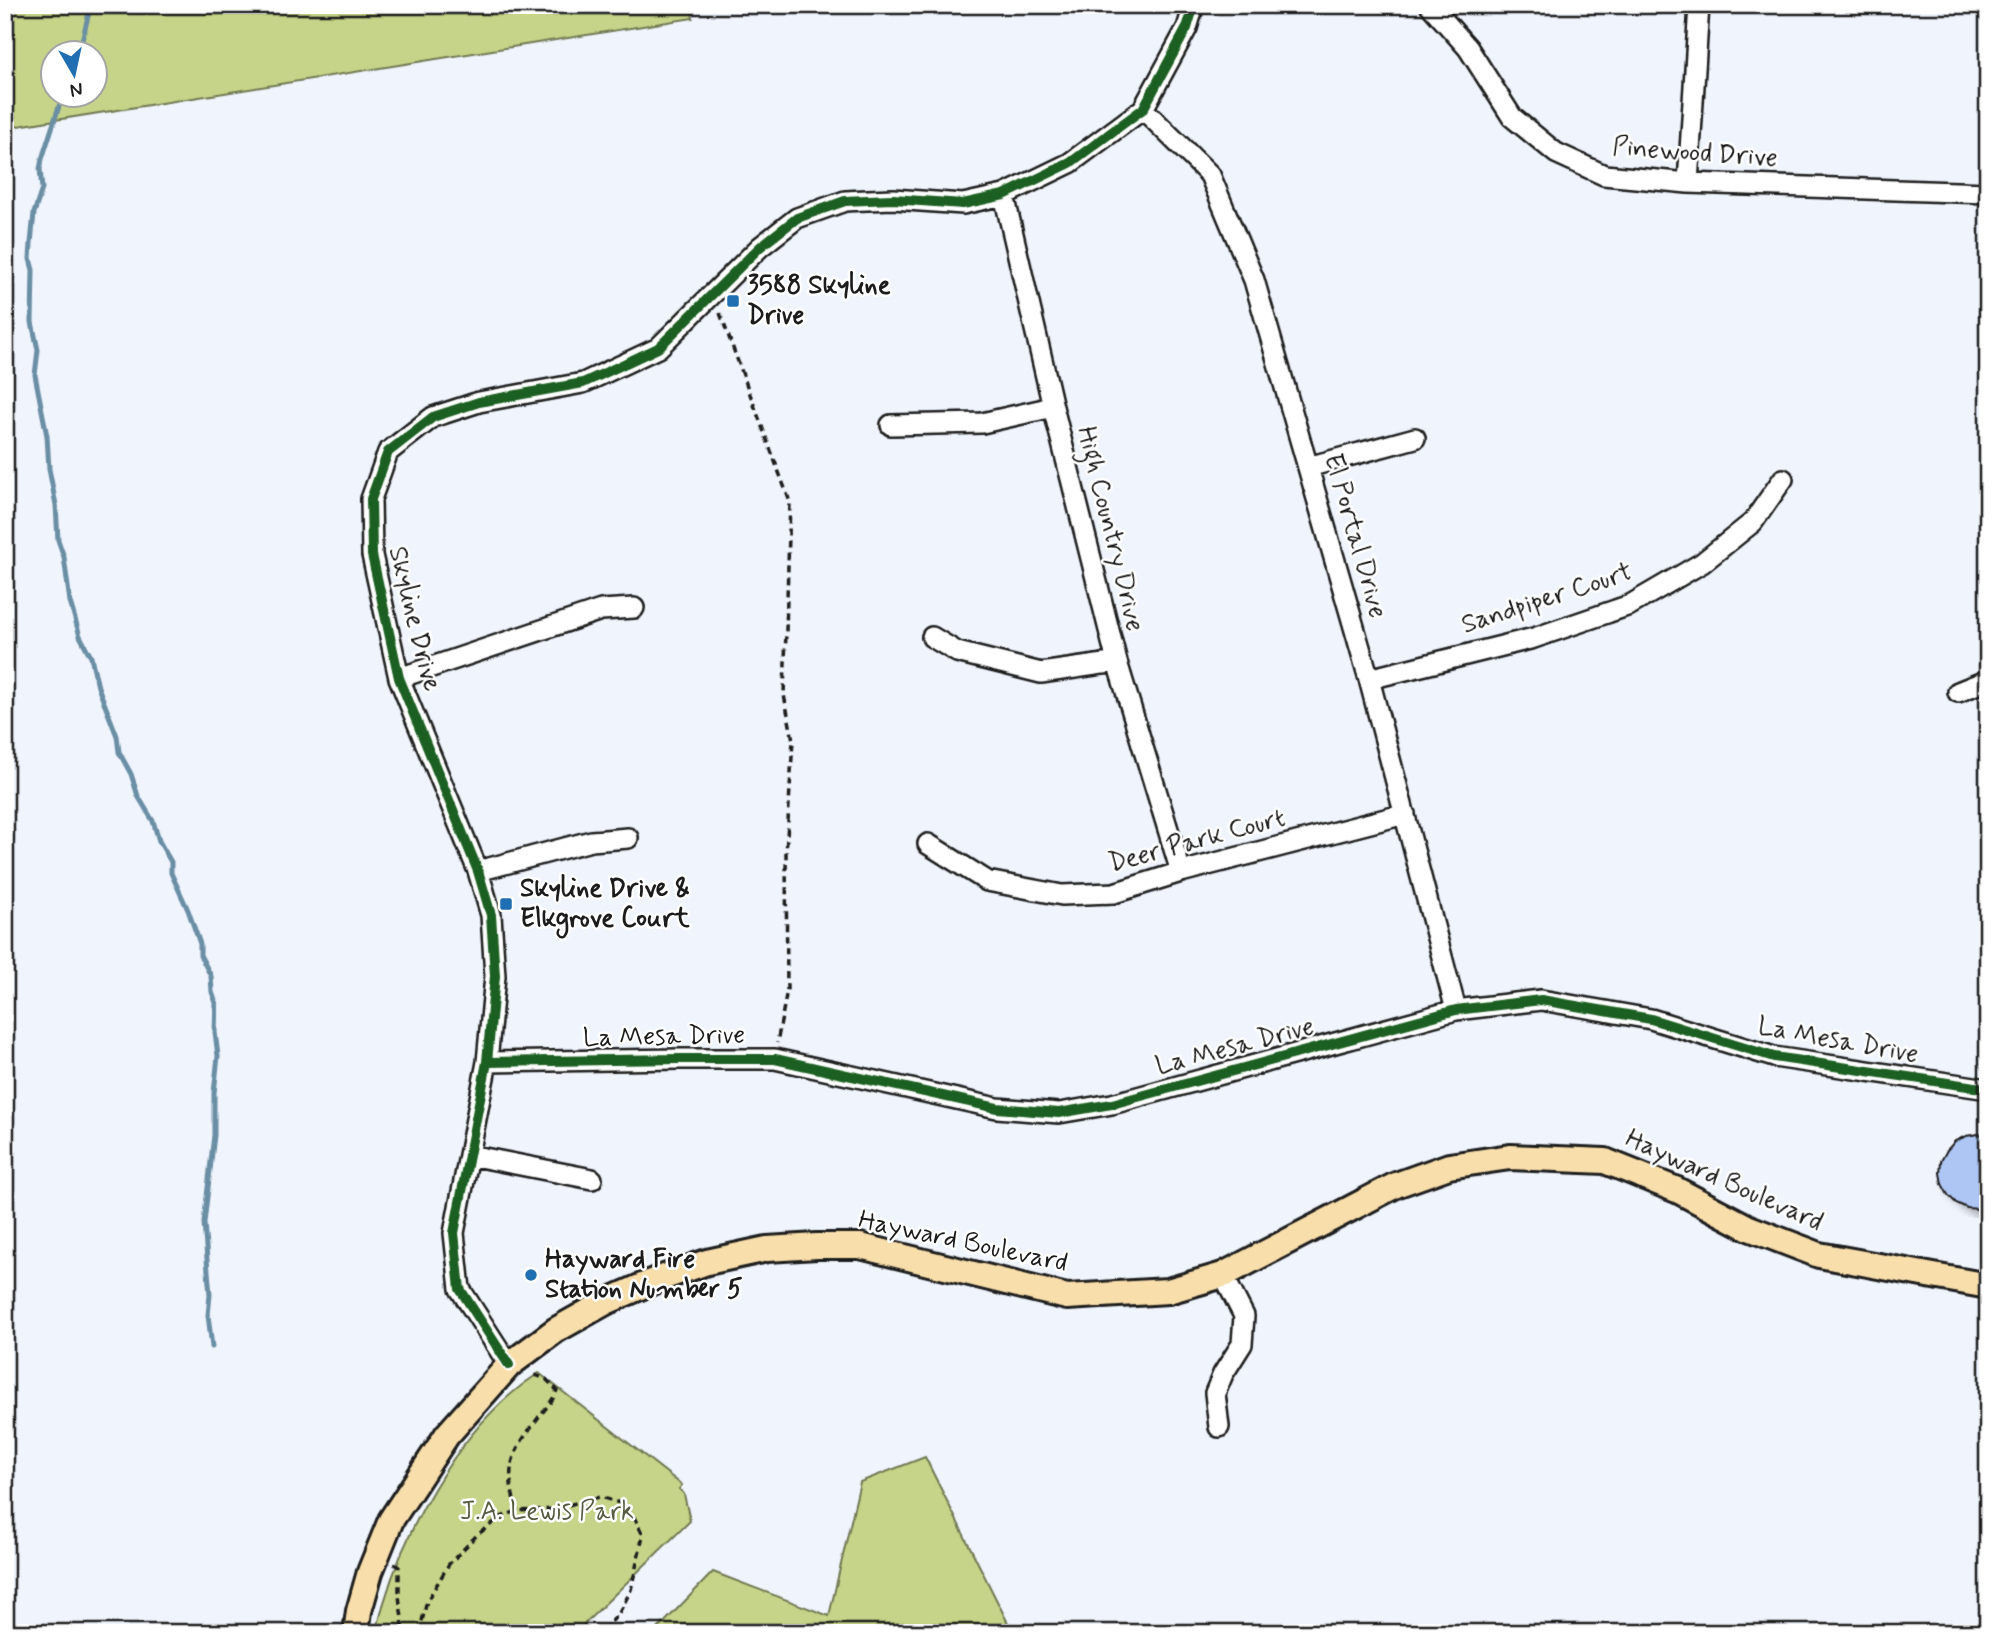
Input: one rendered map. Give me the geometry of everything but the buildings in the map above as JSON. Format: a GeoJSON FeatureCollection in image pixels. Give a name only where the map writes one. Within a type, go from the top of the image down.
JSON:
{"type":"FeatureCollection","features":[{"type":"Feature","properties":{"kind":"main road","name":"Hayward Boulevard"},"geometry":{"type":"LineString","coordinates":[[356,1633],[370,1572],[391,1520],[447,1435],[509,1365],[556,1330],[606,1302],[707,1262],[767,1249],[860,1246],[1067,1297],[1168,1291],[1223,1275],[1396,1185],[1449,1166],[1510,1157],[1605,1161],[1676,1190],[1749,1228],[1819,1255],[1988,1286]]}},
{"type":"Feature","properties":{"kind":"street","name":"Skyline Drive"},"geometry":{"type":"LineString","coordinates":[[509,1365],[460,1289],[454,1233],[487,1062],[495,976],[491,915],[478,871],[399,678],[372,555],[371,499],[388,452],[433,417],[479,402],[583,383],[658,348],[760,247],[797,218],[845,201],[893,199],[963,204],[1004,195],[1070,163],[1143,109],[1186,28],[1194,5]]}},
{"type":"Feature","properties":{"kind":"street","name":"Pinewood Drive"},"geometry":{"type":"LineString","coordinates":[[1430,5],[1468,48],[1512,117],[1556,153],[1604,175],[1689,183],[1988,193]]}},
{"type":"Feature","properties":{"kind":"street"},"geometry":{"type":"LineString","coordinates":[[1689,183],[1699,5]]}},
{"type":"Feature","properties":{"kind":"street","name":"El Portal Drive"},"geometry":{"type":"LineString","coordinates":[[1143,109],[1210,175],[1254,280],[1369,679],[1456,1010]]}},
{"type":"Feature","properties":{"kind":"street","name":"High Country Drive"},"geometry":{"type":"LineString","coordinates":[[1004,195],[1053,407],[1117,662],[1181,872]]}},
{"type":"Feature","properties":{"kind":"street"},"geometry":{"type":"LineString","coordinates":[[891,425],[982,423],[1053,407]]}},
{"type":"Feature","properties":{"kind":"street"},"geometry":{"type":"LineString","coordinates":[[1308,467],[1415,438]]}},
{"type":"Feature","properties":{"kind":"street","name":"Sandpiper Court"},"geometry":{"type":"LineString","coordinates":[[1369,679],[1534,638],[1630,605],[1702,563],[1752,522],[1783,478]]}},
{"type":"Feature","properties":{"kind":"street"},"geometry":{"type":"LineString","coordinates":[[399,678],[601,610],[634,608]]}},
{"type":"Feature","properties":{"kind":"street"},"geometry":{"type":"LineString","coordinates":[[932,637],[957,652],[1041,673],[1117,662]]}},
{"type":"Feature","properties":{"kind":"street"},"geometry":{"type":"LineString","coordinates":[[1958,692],[1988,680]]}},
{"type":"Feature","properties":{"kind":"street","name":"Deer Park Court"},"geometry":{"type":"LineString","coordinates":[[928,844],[987,881],[1062,895],[1114,893],[1181,872],[1405,814]]}},
{"type":"Feature","properties":{"kind":"street"},"geometry":{"type":"LineString","coordinates":[[478,871],[591,841],[628,838]]}},
{"type":"Feature","properties":{"kind":"street","name":"La Mesa Drive"},"geometry":{"type":"LineString","coordinates":[[487,1062],[775,1059],[997,1108],[1059,1113],[1112,1104],[1456,1010],[1541,1000],[1651,1019],[1774,1057],[1988,1089]]}},
{"type":"Feature","properties":{"kind":"street"},"geometry":{"type":"LineString","coordinates":[[469,1155],[592,1179]]}},
{"type":"Feature","properties":{"kind":"street"},"geometry":{"type":"LineString","coordinates":[[1219,1427],[1214,1393],[1242,1344],[1244,1317],[1223,1275]]}},
{"type":"Feature","properties":{"kind":"path"},"geometry":{"type":"LineString","coordinates":[[713,295],[790,502],[784,695],[793,740],[786,853],[787,989],[775,1059]]}},
{"type":"Feature","properties":{"kind":"path"},"geometry":{"type":"LineString","coordinates":[[509,1365],[546,1379],[556,1390],[554,1398],[528,1432],[511,1462],[511,1490],[517,1511]]}},
{"type":"Feature","properties":{"kind":"path"},"geometry":{"type":"LineString","coordinates":[[419,1633],[428,1601],[449,1564],[477,1535],[501,1517],[517,1511],[556,1509],[600,1497],[620,1503],[633,1515],[643,1535],[631,1590],[619,1613],[602,1633]]}},
{"type":"Feature","properties":{"kind":"path"},"geometry":{"type":"LineString","coordinates":[[378,1553],[398,1567],[404,1633]]}},
{"type":"Feature","properties":{"kind":"green space"},"geometry":{"type":"Polygon","coordinates":[[[5,5],[691,5],[693,18],[5,128],[5,5]]]}},
{"type":"Feature","properties":{"kind":"green space","name":"J.A. Lewis Park"},"geometry":{"type":"Polygon","coordinates":[[[539,1373],[682,1485],[679,1489],[684,1494],[690,1521],[575,1633],[376,1633],[399,1561],[435,1488],[482,1423],[509,1396],[539,1373]]]}},
{"type":"Feature","properties":{"kind":"green space"},"geometry":{"type":"Polygon","coordinates":[[[925,1457],[1013,1633],[654,1633],[713,1572],[829,1616],[860,1482],[925,1457]]]}},
{"type":"Feature","properties":{"kind":"waterway"},"geometry":{"type":"LineString","coordinates":[[83,38],[91,5]]}},
{"type":"Feature","properties":{"kind":"waterway"},"geometry":{"type":"LineString","coordinates":[[58,108],[42,159],[42,189],[34,213],[31,243],[32,322],[38,350],[35,375],[47,436],[58,540],[64,557],[70,602],[117,736],[119,752],[171,862],[171,873],[188,910],[200,944],[200,955],[211,976],[216,1003],[218,1056],[214,1093],[214,1135],[204,1223],[212,1347]]}},
{"type":"Feature","properties":{"kind":"cycle path"},"geometry":{"type":"LineString","coordinates":[[509,1365],[460,1289],[454,1233],[487,1062],[495,976],[491,915],[478,871],[399,678],[372,555],[371,499],[388,452],[433,417],[479,402],[583,383],[658,348],[760,247],[797,218],[845,201],[893,199],[963,204],[1004,195],[1070,163],[1143,109],[1187,28],[1194,5]]}},
{"type":"Feature","properties":{"kind":"cycle path"},"geometry":{"type":"LineString","coordinates":[[487,1062],[775,1059],[997,1108],[1059,1113],[1112,1104],[1456,1010],[1541,1000],[1651,1019],[1774,1057],[1988,1089]]}},
{"type":"Feature","properties":{"kind":"place","name":"3588 Skyline Drive"},"geometry":{"type":"Point","coordinates":[733,301]}},
{"type":"Feature","properties":{"kind":"place","name":"Skyline Drive & Elkgrove Court"},"geometry":{"type":"Point","coordinates":[506,904]}},
{"type":"Feature","properties":{"kind":"place","name":"Hayward Fire Station Number 5"},"geometry":{"type":"Point","coordinates":[531,1275]}}]}
